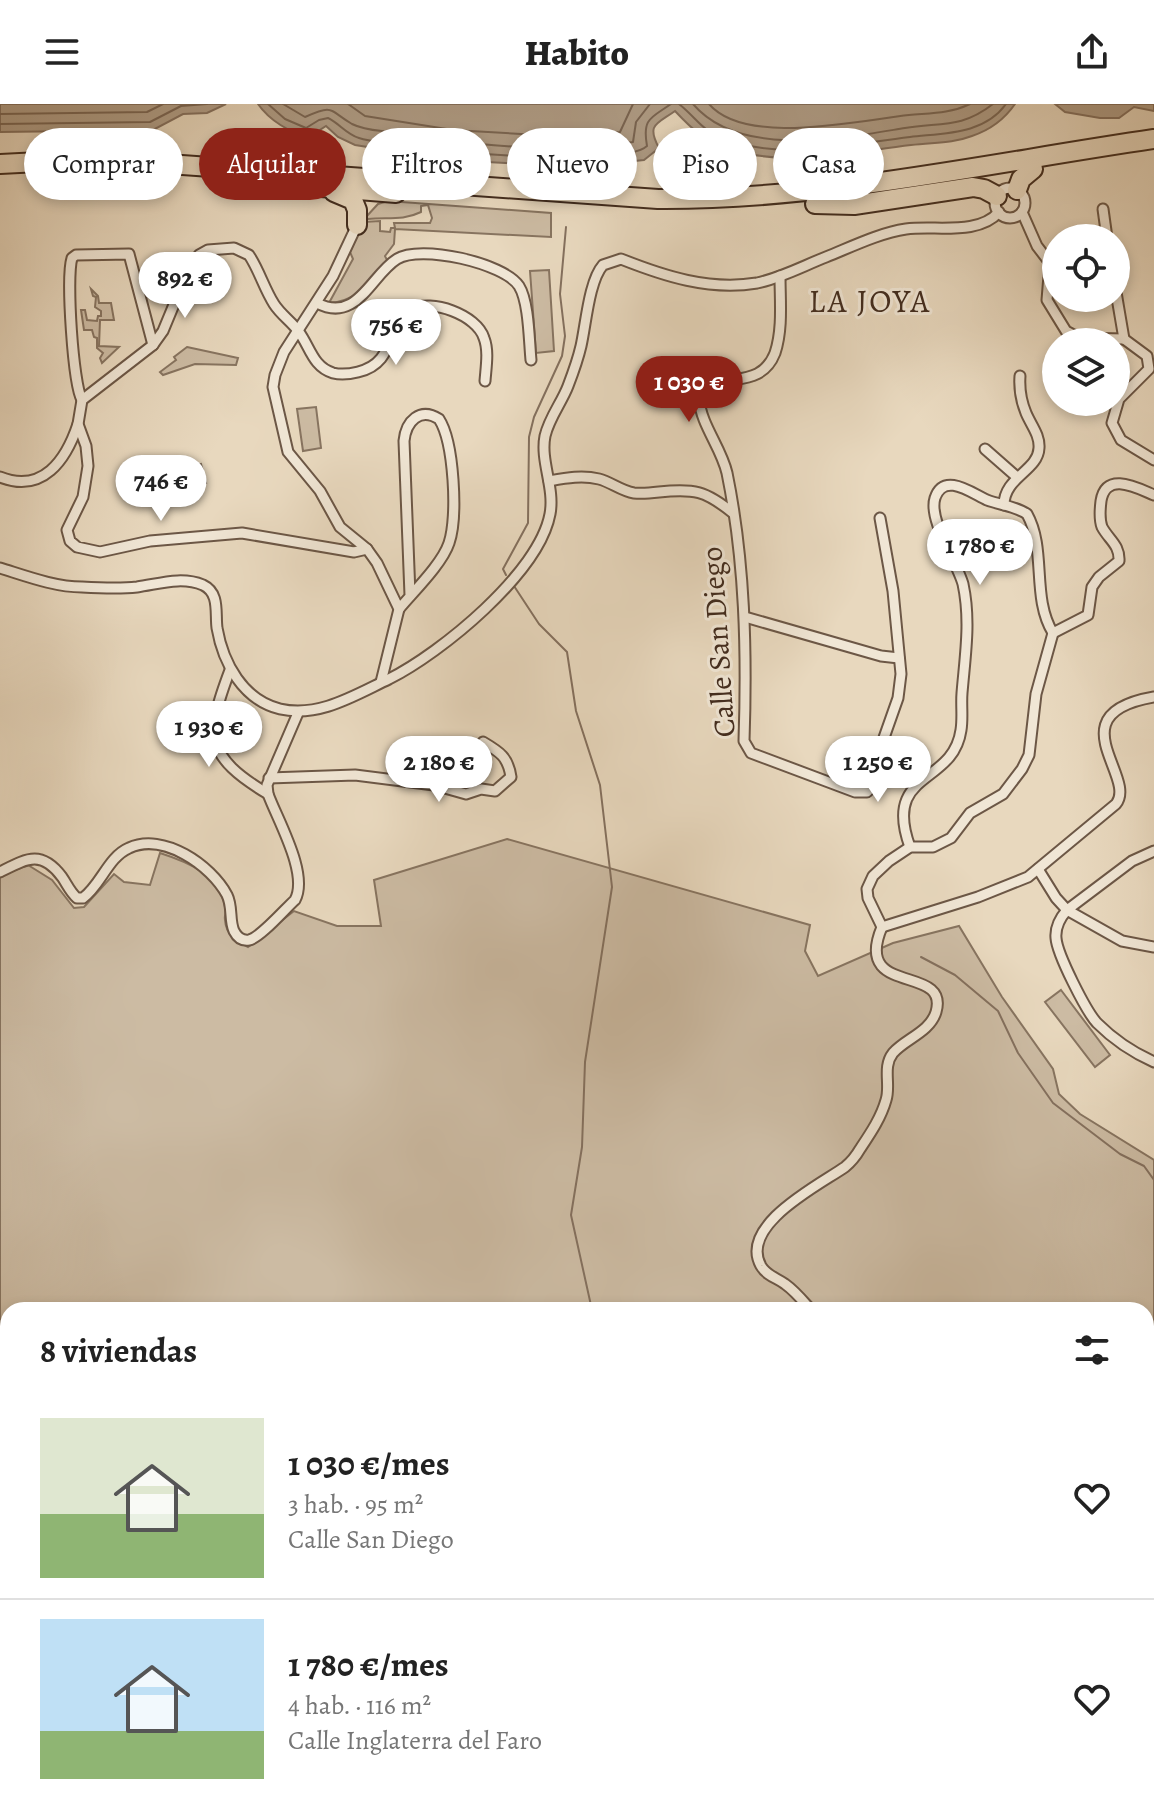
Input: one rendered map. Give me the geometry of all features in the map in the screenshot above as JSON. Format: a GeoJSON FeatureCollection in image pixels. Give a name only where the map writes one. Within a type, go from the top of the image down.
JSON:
{"type":"FeatureCollection","features":[{"type":"Feature","properties":{"kind":"highway"},"geometry":{"type":"LineString","coordinates":[[0,164],[98,159],[658,199],[721,199],[867,185],[1154,139]]}},
{"type":"Feature","properties":{"kind":"highway"},"geometry":{"type":"LineString","coordinates":[[491,199],[656,211],[720,211],[815,204],[1154,151]]}},
{"type":"Feature","properties":{"kind":"highway"},"geometry":{"type":"LineString","coordinates":[[1017,190],[1021,179],[1033,169]]}},
{"type":"Feature","properties":{"kind":"highway"},"geometry":{"type":"LineString","coordinates":[[0,175],[92,171],[199,179]]}},
{"type":"Feature","properties":{"kind":"highway"},"geometry":{"type":"LineString","coordinates":[[815,204],[854,205],[973,187],[984,189],[998,204]]}},
{"type":"Feature","properties":{"kind":"highway"},"geometry":{"type":"LineString","coordinates":[[346,196],[353,200],[357,210],[357,225]]}},
{"type":"Feature","properties":{"kind":"highway"},"geometry":{"type":"LineString","coordinates":[[357,225],[368,210],[382,200]]}},
{"type":"Feature","properties":{"kind":"street"},"geometry":{"type":"LineString","coordinates":[[0,568],[78,587],[134,587],[178,580],[204,586],[212,593],[217,605],[217,627],[230,670],[244,688],[276,708],[298,713],[324,708],[381,682],[443,645],[506,587],[541,542],[551,510],[545,435],[568,386],[580,349],[595,280],[603,265],[621,259],[664,276],[691,282],[757,283],[904,229],[973,226],[988,222],[1003,190],[1017,190],[1025,199],[1022,212],[1037,246],[1050,263],[1047,300],[1065,328]]}},
{"type":"Feature","properties":{"kind":"street"},"geometry":{"type":"LineString","coordinates":[[998,204],[1011,217],[1022,212]]}},
{"type":"Feature","properties":{"kind":"street"},"geometry":{"type":"LineString","coordinates":[[1103,209],[1105,224]]}},
{"type":"Feature","properties":{"kind":"street"},"geometry":{"type":"LineString","coordinates":[[357,225],[317,303],[284,352],[274,381],[275,403],[284,442],[295,463],[320,491],[340,527],[367,549],[388,581],[399,609]]}},
{"type":"Feature","properties":{"kind":"street"},"geometry":{"type":"LineString","coordinates":[[82,400],[153,345],[163,331],[190,266],[199,255],[208,250],[234,248],[249,255],[274,304],[298,330],[320,366],[331,372],[353,373],[371,368],[381,360],[402,316],[419,306],[437,305],[462,316],[482,332],[487,351],[485,381]]}},
{"type":"Feature","properties":{"kind":"street"},"geometry":{"type":"LineString","coordinates":[[0,477],[24,480],[54,470],[72,441],[78,424],[82,400],[78,383],[70,262],[76,255],[129,254],[153,345]]}},
{"type":"Feature","properties":{"kind":"street"},"geometry":{"type":"LineString","coordinates":[[317,303],[331,307],[352,303],[362,297],[390,264],[405,255],[439,255],[479,263],[509,276],[518,284],[525,304],[531,360]]}},
{"type":"Feature","properties":{"kind":"street","name":"Calle San Diego"},"geometry":{"type":"LineString","coordinates":[[780,276],[779,329],[774,354],[756,374],[747,379],[708,385],[699,399],[700,410],[723,459],[733,513],[745,617],[746,748],[751,753],[855,792],[867,792],[871,788],[880,749],[898,698],[901,674],[893,591],[880,518]]}},
{"type":"Feature","properties":{"kind":"street"},"geometry":{"type":"LineString","coordinates":[[1130,343],[1147,356],[1150,366],[1130,389]]}},
{"type":"Feature","properties":{"kind":"street"},"geometry":{"type":"LineString","coordinates":[[1004,505],[1006,490],[1035,460],[1039,447],[1036,431],[1022,404],[1020,376]]}},
{"type":"Feature","properties":{"kind":"street"},"geometry":{"type":"LineString","coordinates":[[78,383],[87,384],[94,390]]}},
{"type":"Feature","properties":{"kind":"street"},"geometry":{"type":"LineString","coordinates":[[381,682],[399,609],[443,554],[449,544],[453,494],[447,437],[439,419],[426,413],[413,419],[405,431],[410,595]]}},
{"type":"Feature","properties":{"kind":"street"},"geometry":{"type":"LineString","coordinates":[[1113,416],[1113,429],[1121,440],[1154,460]]}},
{"type":"Feature","properties":{"kind":"street"},"geometry":{"type":"LineString","coordinates":[[78,424],[86,446],[88,466],[83,497],[67,530],[70,541],[82,550],[100,552],[150,541],[234,533],[354,552],[367,549]]}},
{"type":"Feature","properties":{"kind":"street"},"geometry":{"type":"LineString","coordinates":[[985,449],[1017,477]]}},
{"type":"Feature","properties":{"kind":"street"},"geometry":{"type":"LineString","coordinates":[[549,481],[575,477],[600,479],[637,494],[674,490],[702,492],[713,496],[733,513]]}},
{"type":"Feature","properties":{"kind":"street"},"geometry":{"type":"LineString","coordinates":[[1053,633],[1088,615],[1092,587],[1119,561],[1117,548],[1101,523],[1103,492],[1115,484],[1124,483],[1154,495]]}},
{"type":"Feature","properties":{"kind":"street"},"geometry":{"type":"LineString","coordinates":[[882,927],[867,889],[880,868],[910,847],[933,847],[951,838],[970,813],[1003,794],[1022,769],[1029,755],[1036,694],[1053,633],[1040,596],[1031,520],[1022,510],[955,485],[944,488],[935,497],[934,505],[941,532],[962,583],[968,620],[961,732],[949,757],[909,794],[903,808],[902,825],[910,847]]}},
{"type":"Feature","properties":{"kind":"street"},"geometry":{"type":"LineString","coordinates":[[745,617],[881,656],[899,658]]}},
{"type":"Feature","properties":{"kind":"street"},"geometry":{"type":"LineString","coordinates":[[230,670],[216,707],[215,737],[223,760],[238,776],[268,794]]}},
{"type":"Feature","properties":{"kind":"street"},"geometry":{"type":"LineString","coordinates":[[803,1302],[762,1267],[758,1256],[759,1245],[766,1230],[791,1202],[853,1160],[874,1127],[887,1098],[888,1061],[893,1052],[932,1020],[936,1012],[934,995],[928,987],[910,978],[893,977],[886,973],[875,943],[882,927],[978,897],[1028,877],[1038,869],[1120,799],[1121,785],[1104,746],[1104,728],[1119,710],[1154,697]]}},
{"type":"Feature","properties":{"kind":"street"},"geometry":{"type":"LineString","coordinates":[[0,872],[29,858],[43,860],[60,874],[72,894],[83,898],[123,851],[142,844],[167,847],[188,856],[211,875],[227,896],[237,937],[253,939],[295,900],[301,884],[299,871],[268,794],[269,778],[298,713]]}},
{"type":"Feature","properties":{"kind":"street"},"geometry":{"type":"LineString","coordinates":[[269,778],[355,775],[434,785],[466,794],[481,789],[495,791],[511,777],[509,765],[504,754],[483,742]]}},
{"type":"Feature","properties":{"kind":"street"},"geometry":{"type":"LineString","coordinates":[[1154,851],[1132,861],[1067,910],[1057,925],[1057,944],[1087,1009],[1100,1026],[1154,1062]]}},
{"type":"Feature","properties":{"kind":"street"},"geometry":{"type":"LineString","coordinates":[[1038,869],[1067,910],[1122,941],[1154,947]]}},
{"type":"Feature","properties":{"kind":"shaded area"},"geometry":{"type":"Polygon","coordinates":[[[388,201],[551,213],[551,237],[395,229],[394,244],[385,256],[387,260],[368,283],[348,299],[329,303],[353,259],[350,252],[363,222],[380,221],[380,231],[390,232],[391,228],[395,228],[394,223],[430,223],[432,218],[428,205],[421,206],[421,212],[408,217],[366,217],[378,204],[388,201]]]}},
{"type":"Feature","properties":{"kind":"shaded area"},"geometry":{"type":"Polygon","coordinates":[[[549,270],[554,351],[536,353],[530,271],[549,270]]]}},
{"type":"Feature","properties":{"kind":"shaded area"},"geometry":{"type":"Polygon","coordinates":[[[91,289],[98,296],[99,303],[111,303],[114,320],[100,320],[99,346],[119,347],[102,363],[100,358],[103,353],[97,348],[97,338],[92,330],[84,330],[81,310],[85,310],[87,320],[97,321],[101,316],[101,311],[95,307],[96,297],[91,289]]]}},
{"type":"Feature","properties":{"kind":"shaded area"},"geometry":{"type":"Polygon","coordinates":[[[187,347],[238,358],[236,365],[195,364],[163,375],[160,372],[187,347]]]}},
{"type":"Feature","properties":{"kind":"shaded area"},"geometry":{"type":"Polygon","coordinates":[[[316,407],[321,448],[303,451],[297,409],[316,407]]]}},
{"type":"Feature","properties":{"kind":"shaded area"},"geometry":{"type":"Polygon","coordinates":[[[201,464],[206,483],[166,493],[161,474],[201,464]]]}},
{"type":"Feature","properties":{"kind":"shaded area"},"geometry":{"type":"Polygon","coordinates":[[[507,839],[810,925],[805,951],[818,976],[893,943],[959,926],[1002,997],[1053,1069],[1059,1094],[1080,1114],[1154,1160],[1154,1302],[0,1302],[0,876],[28,865],[52,880],[74,908],[84,907],[114,874],[124,882],[150,885],[160,853],[191,865],[209,878],[222,896],[227,930],[248,947],[294,911],[337,926],[381,926],[374,880],[507,839]]]}},
{"type":"Feature","properties":{"kind":"shaded area"},"geometry":{"type":"Polygon","coordinates":[[[1061,990],[1110,1055],[1095,1067],[1045,1002],[1061,990]]]}},
{"type":"Feature","properties":{"kind":"water"},"geometry":{"type":"Polygon","coordinates":[[[0,104],[226,104],[207,113],[183,114],[157,128],[24,128],[24,132],[0,132],[0,104]]]}},
{"type":"Feature","properties":{"kind":"water"},"geometry":{"type":"Polygon","coordinates":[[[258,104],[1015,104],[996,124],[964,139],[884,149],[884,128],[773,128],[773,157],[757,155],[757,128],[692,128],[675,111],[653,128],[653,153],[644,160],[637,161],[637,128],[507,128],[507,163],[491,162],[491,128],[362,128],[362,146],[346,141],[346,128],[286,128],[258,104]]]}},
{"type":"Feature","properties":{"kind":"water"},"geometry":{"type":"Polygon","coordinates":[[[1055,104],[1154,104],[1154,111],[1134,107],[1119,118],[1100,118],[1065,112],[1055,104]]]}},
{"type":"Feature","properties":{"kind":"waterway"},"geometry":{"type":"LineString","coordinates":[[506,575],[503,569],[528,523],[529,437],[534,417],[562,356],[565,336],[560,294],[566,227]]}},
{"type":"Feature","properties":{"kind":"waterway"},"geometry":{"type":"LineString","coordinates":[[514,586],[539,624],[567,652],[576,711],[600,785],[612,887],[585,1062],[582,1147],[571,1215],[590,1302]]}},
{"type":"Feature","properties":{"kind":"waterway"},"geometry":{"type":"LineString","coordinates":[[921,957],[955,975],[998,1011],[1018,1053],[1053,1103],[1120,1154],[1144,1166],[1154,1180]]}},
{"type":"Feature","properties":{"kind":"district","name":"LA JOYA"},"geometry":{"type":"Point","coordinates":[870,301]}}]}
